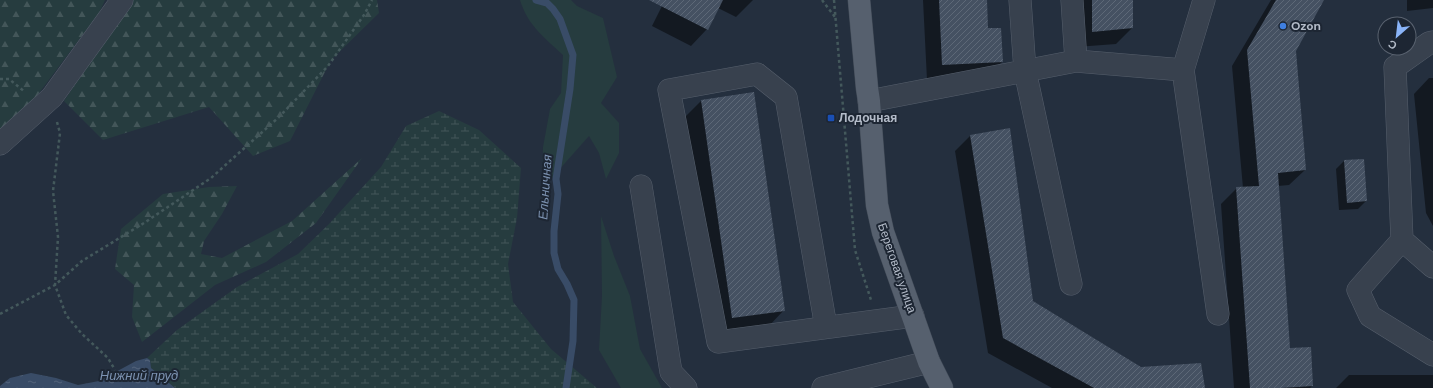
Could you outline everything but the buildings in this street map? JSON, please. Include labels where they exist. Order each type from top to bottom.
[{"type":"main road","name":"Береговая улица","points":[[859,0],[877,205],[881,225],[929,362],[942,388]]},
{"type":"street","points":[[0,144],[52,98],[122,0]]},
{"type":"street","points":[[1020,0],[1026,71],[1070,284]]},
{"type":"street","points":[[1072,0],[1076,61]]},
{"type":"street","points":[[1204,0],[1199,22],[1183,70],[1218,314]]},
{"type":"street","points":[[1433,42],[1429,43],[1395,66],[1402,240],[1358,290],[1370,316],[1433,355]]},
{"type":"street","points":[[869,101],[1076,61],[1183,70]]},
{"type":"street","points":[[826,327],[786,97],[757,74],[668,90],[718,342],[912,316]]},
{"type":"street","points":[[641,186],[671,372],[686,388]]},
{"type":"street","points":[[1402,240],[1433,268]]},
{"type":"street","points":[[823,388],[929,362]]},
{"type":"path","points":[[0,314],[55,285],[82,261],[144,223],[211,178],[279,117],[328,66],[364,15],[372,0]]},
{"type":"path","points":[[822,0],[836,18]]},
{"type":"path","points":[[0,79],[9,79],[56,117],[60,132],[53,191],[58,237],[55,285],[66,315],[82,334],[108,358],[115,370]]},
{"type":"green space","points":[[0,0],[105,0],[99,13],[30,105],[0,129]]},
{"type":"green space","points":[[130,0],[377,0],[379,13],[331,60],[290,141],[253,156],[209,107],[103,140],[64,101],[121,16]]},
{"type":"green space","points":[[520,0],[571,0],[577,6],[603,18],[617,77],[601,103],[619,123],[619,153],[606,179],[599,153],[589,136],[542,189],[543,147],[550,109],[561,93],[563,55],[543,37],[532,24],[523,9]]},
{"type":"green space","points":[[439,111],[479,130],[521,168],[517,218],[508,264],[513,302],[551,349],[597,388],[175,388],[151,368],[150,360],[147,358],[177,330],[237,287],[298,254],[328,225],[381,167],[406,126]]},
{"type":"green space","points":[[362,158],[316,223],[266,262],[215,285],[142,342],[132,317],[134,285],[115,269],[121,229],[163,194],[209,187],[237,186],[222,214],[204,241],[201,254],[222,258],[292,221]]},
{"type":"green space","points":[[601,216],[614,256],[630,296],[640,349],[662,388],[621,388],[599,350],[602,296]]},
{"type":"water","name":"Нижний пруд","points":[[147,358],[150,360],[151,368],[175,388],[0,388],[0,386],[10,378],[31,373],[56,378],[78,385],[99,381],[136,361]]},
{"type":"waterway","name":"Ельничная","points":[[536,0],[547,3],[560,19],[573,55],[570,89],[556,179],[558,194],[554,231],[554,253],[558,269],[574,300],[573,341],[566,388]]},
{"type":"place","name":"Ozon","points":[[1283,26]]},
{"type":"place","name":"Лодочная","points":[[831,118]]}]
